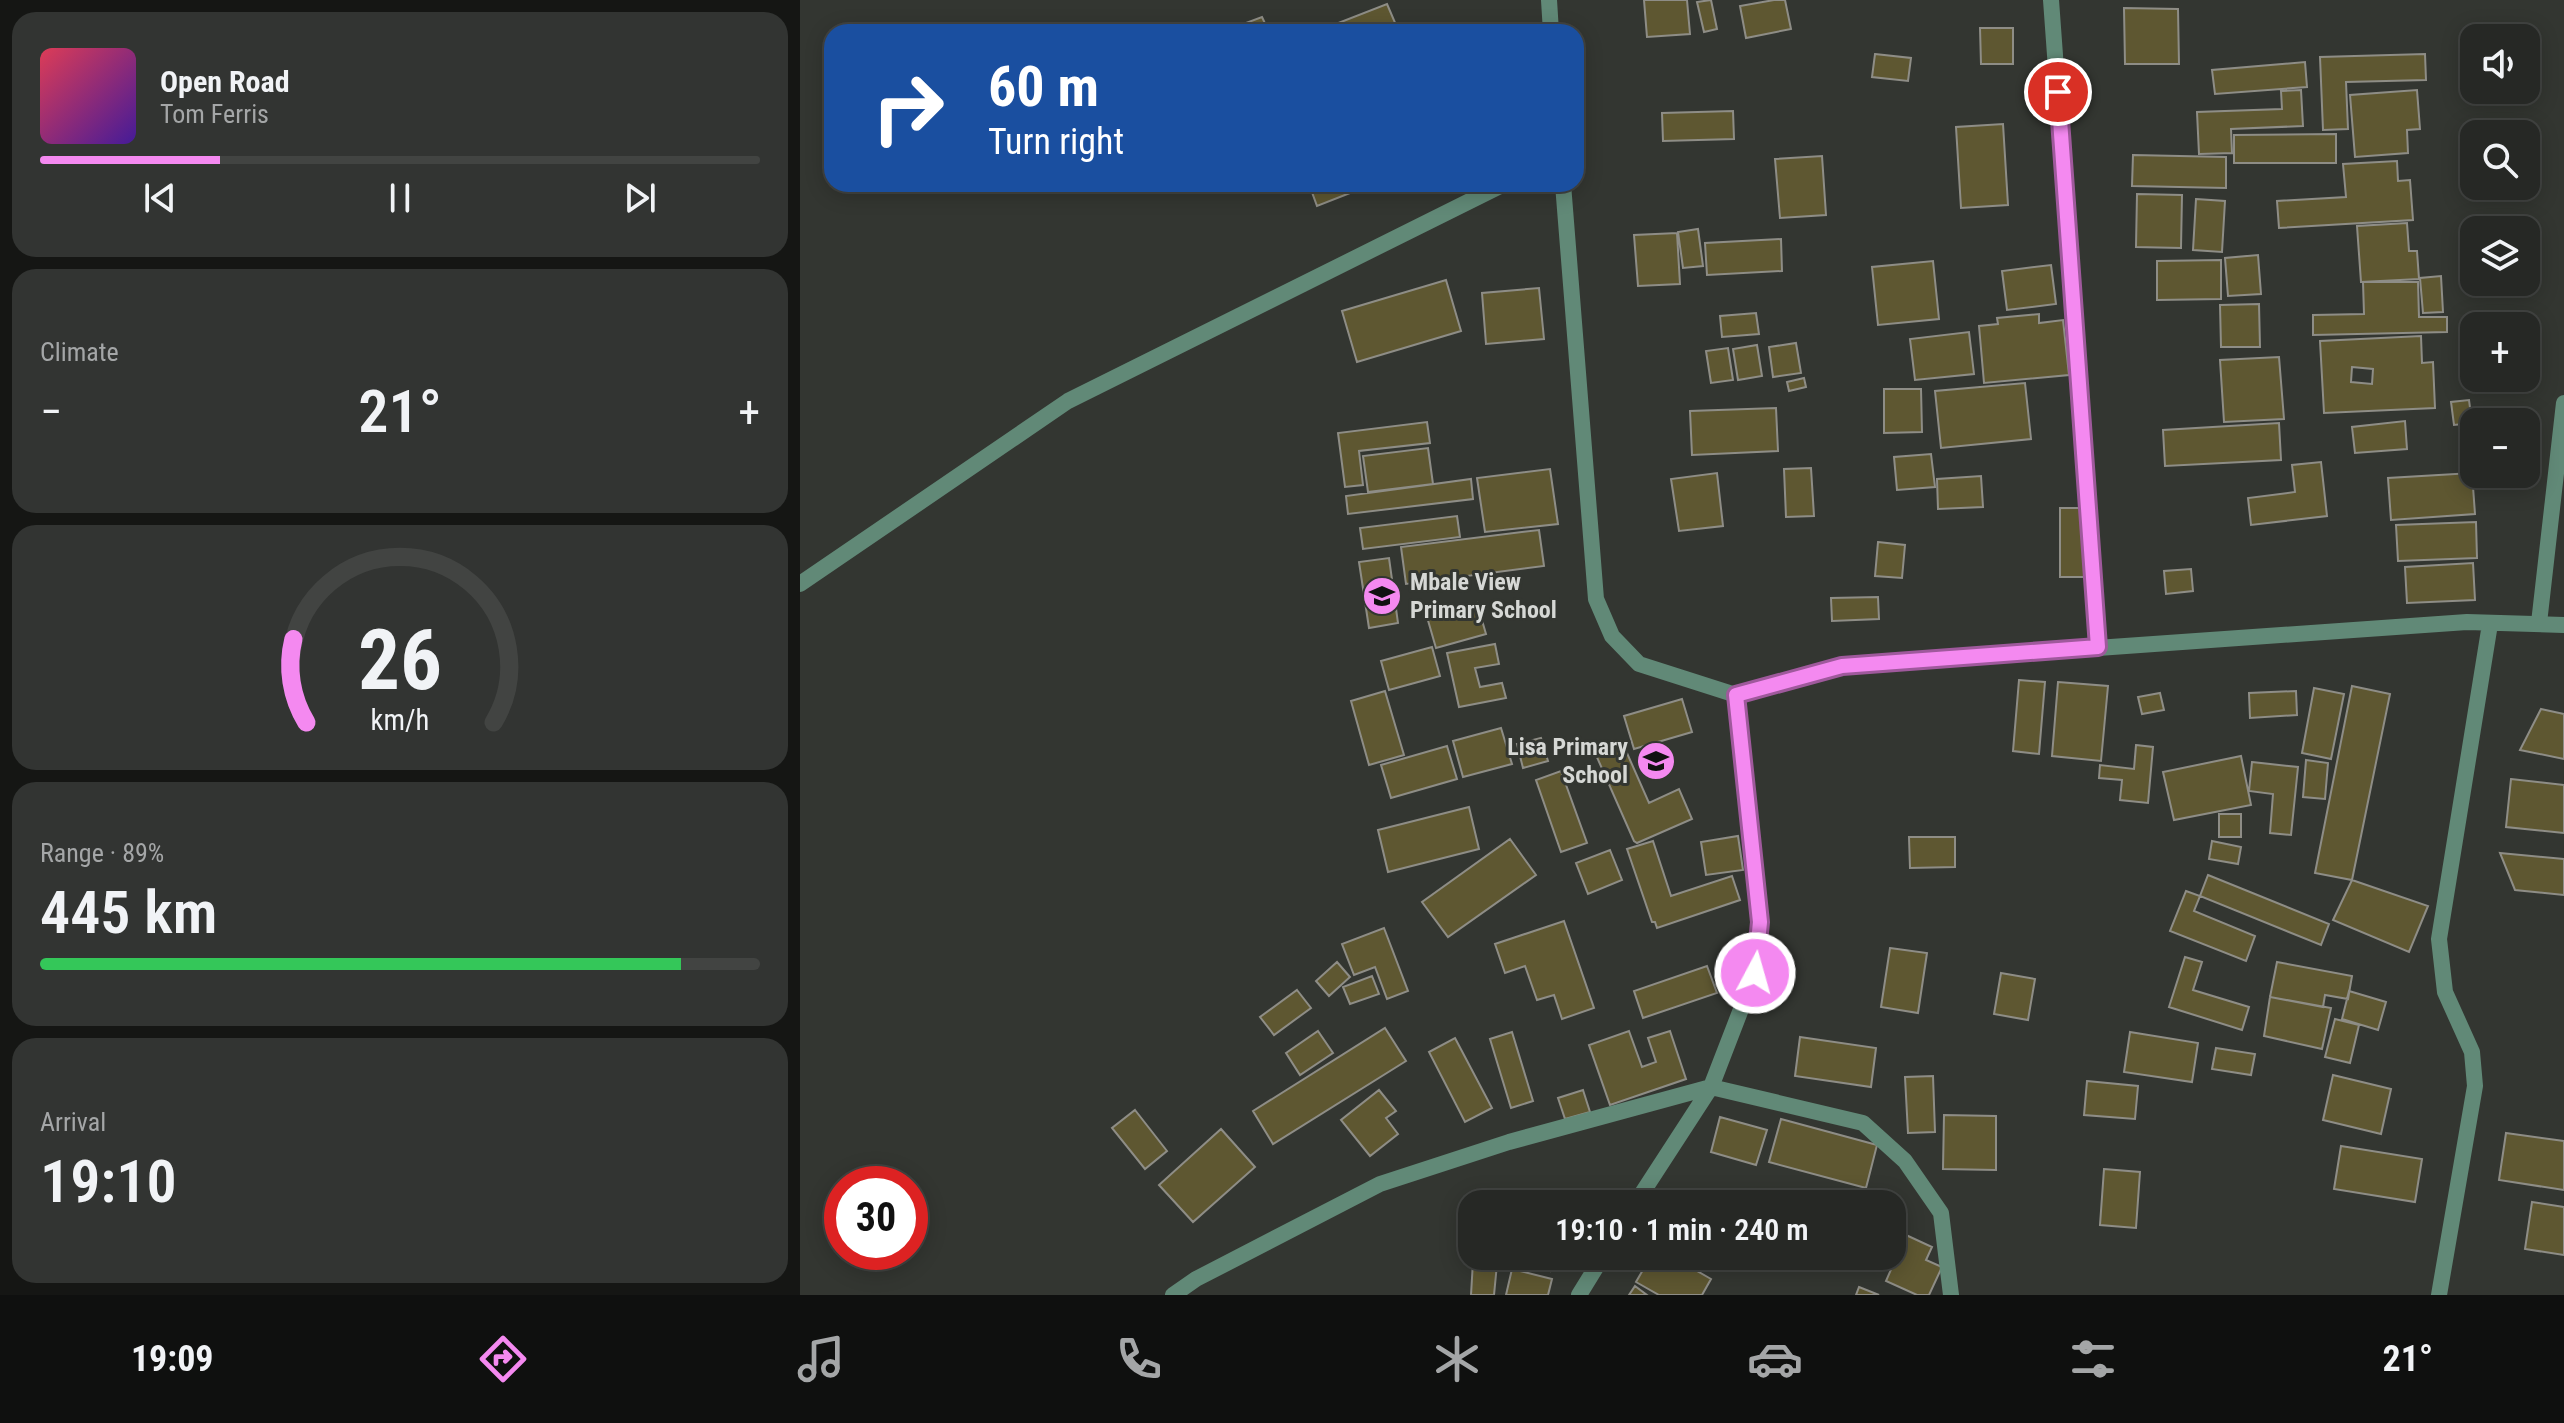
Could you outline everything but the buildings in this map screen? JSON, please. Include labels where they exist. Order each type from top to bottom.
[{"type":"street","points":[[1549,0],[1550,24]]},
{"type":"street","points":[[2051,0],[2098,647]]},
{"type":"street","points":[[800,584],[1068,401],[1488,192]]},
{"type":"street","points":[[1564,192],[1596,599],[1612,636],[1639,664],[1736,695],[1842,666],[2467,622],[2564,625]]},
{"type":"street","points":[[2539,623],[2564,403]]},
{"type":"street","points":[[2439,1295],[2475,1086],[2472,1052],[2445,992],[2439,939],[2490,624]]},
{"type":"street","points":[[1644,1190],[1711,1087],[1755,973],[1760,922],[1736,695]]},
{"type":"street","points":[[1173,1295],[1196,1279],[1380,1184],[1509,1142],[1711,1087],[1863,1123],[1905,1161],[1941,1213],[1951,1295]]},
{"type":"street","points":[[1579,1295],[1594,1270]]},
{"type":"place","name":"Mbale View Primary School","points":[[1382,596]]},
{"type":"place","name":"Lisa Primary School","points":[[1656,761]]},
{"type":"route","points":[[1755,973],[1760,922],[1736,695],[1842,666],[2098,647],[2058,92]]}]
